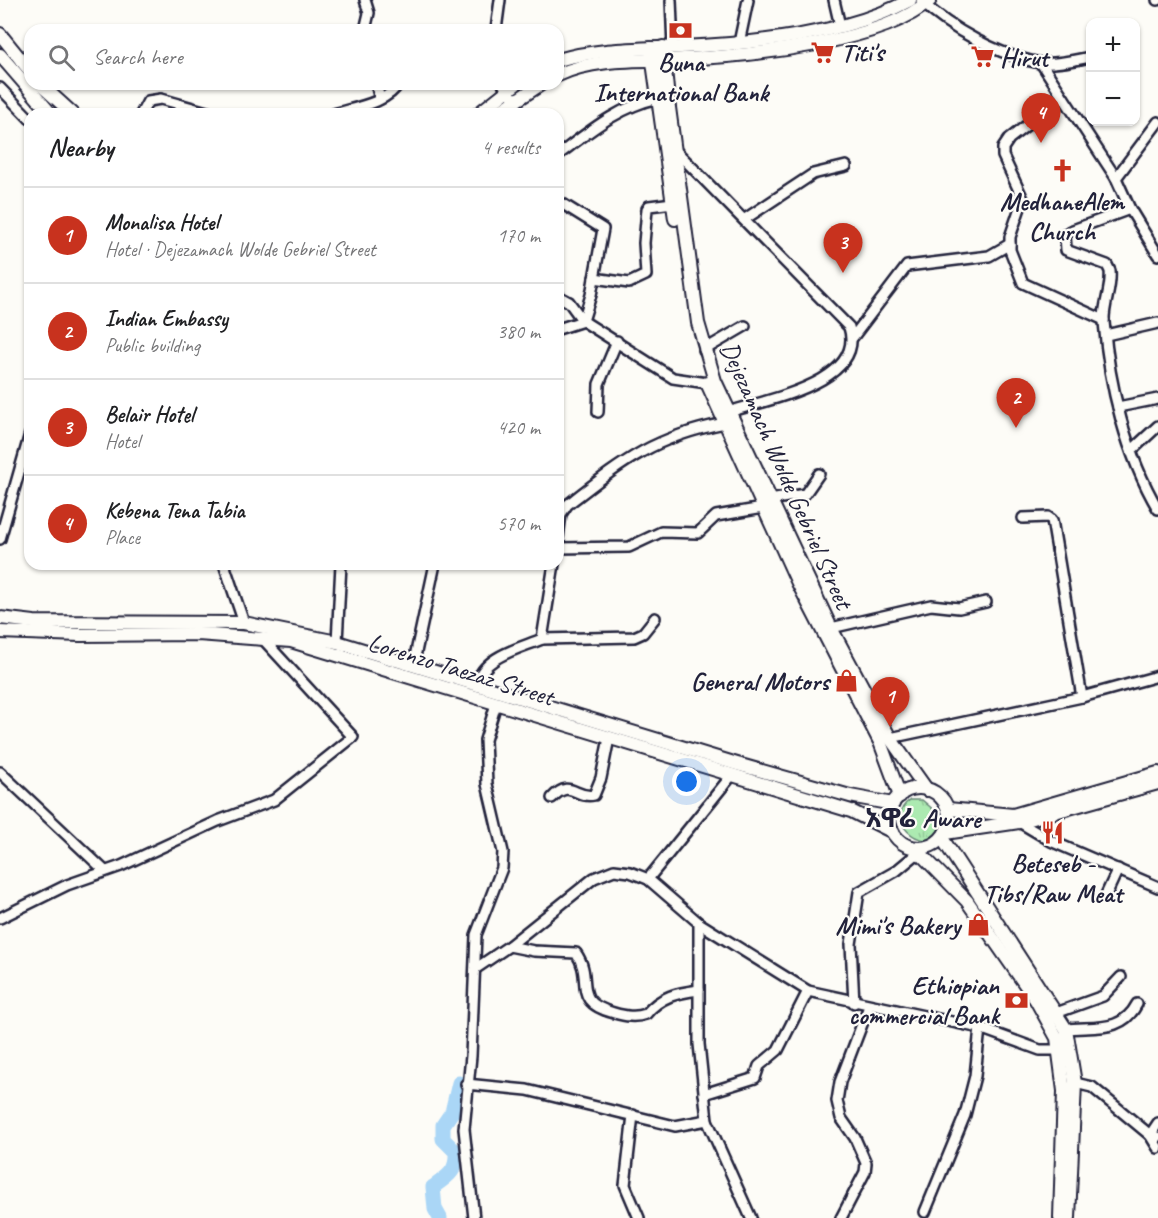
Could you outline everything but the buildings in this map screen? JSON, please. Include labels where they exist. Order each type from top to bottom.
[{"type":"main road","points":[[564,73],[587,66],[661,53],[840,26],[873,17],[910,0]]},
{"type":"main road","points":[[564,58],[579,54],[661,53],[721,57],[859,34],[884,27],[925,2]]},
{"type":"main road","points":[[0,34],[24,64]]},
{"type":"main road","name":"Dejezamach Wolde Gebriel Street","points":[[661,53],[658,98],[672,203],[689,320],[707,383],[727,418],[822,633],[880,742],[897,800]]},
{"type":"main road","name":"Dejezamach Wolde Gebriel Street","points":[[661,53],[696,311],[704,350],[727,418]]},
{"type":"main road","points":[[0,55],[24,83]]},
{"type":"main road","points":[[30,90],[46,108]]},
{"type":"main road","points":[[47,90],[66,108]]},
{"type":"main road","points":[[485,108],[505,90]]},
{"type":"main road","points":[[504,108],[531,90]]},
{"type":"main road","name":"Dejezamach Wolde Gebriel Street","points":[[766,504],[890,738],[927,790]]},
{"type":"main road","name":"Lorenzo Taezaz Street","points":[[0,618],[34,622],[244,623],[337,642],[747,767],[850,796],[897,800]]},
{"type":"main road","name":"Lorenzo Taezaz Street","points":[[0,632],[260,637],[322,650],[851,811],[893,832]]},
{"type":"main road","points":[[537,717],[542,704]]},
{"type":"main road","points":[[948,809],[1013,815],[1158,773]]},
{"type":"main road","points":[[917,850],[925,848],[944,836],[1019,822],[1158,783]]},
{"type":"main road","points":[[1060,1218],[1064,1091],[1061,1050],[1050,1022],[958,890],[917,850],[898,840],[893,832],[890,818],[897,800],[908,791],[927,790],[936,794],[948,809],[949,817],[944,836],[1066,1029],[1075,1083],[1069,1218]]},
{"type":"street","points":[[365,0],[369,13],[367,24]]},
{"type":"street","points":[[497,24],[500,0]]},
{"type":"street","points":[[661,53],[671,0]]},
{"type":"street","points":[[739,43],[748,0]]},
{"type":"street","points":[[834,0],[840,26]]},
{"type":"street","points":[[925,2],[954,27],[987,45],[1041,63],[1086,57]]},
{"type":"street","points":[[1041,63],[1116,178],[1130,209],[1153,239],[1158,255]]},
{"type":"street","points":[[0,88],[24,113]]},
{"type":"street","points":[[378,90],[380,99]]},
{"type":"street","points":[[352,108],[380,99],[394,90]]},
{"type":"street","points":[[511,90],[516,108]]},
{"type":"street","points":[[1063,97],[1009,139],[1003,148],[1003,156],[1023,199],[1010,237],[1010,244],[1023,283],[1104,320]]},
{"type":"street","points":[[564,150],[611,115],[627,106],[658,98]]},
{"type":"street","points":[[144,108],[148,101],[161,99],[193,108]]},
{"type":"street","points":[[1116,178],[1158,122]]},
{"type":"street","points":[[675,150],[849,327],[853,337]]},
{"type":"street","points":[[745,219],[813,174],[846,166]]},
{"type":"street","points":[[594,278],[629,283],[646,275],[644,243],[647,210],[649,206],[672,203]]},
{"type":"street","points":[[564,205],[603,229],[583,321]]},
{"type":"street","points":[[1130,209],[1065,235],[1066,250],[1107,265],[1110,271],[1104,320],[1118,407],[1132,450],[1158,509]]},
{"type":"street","points":[[564,510],[629,458],[664,439],[812,387],[842,361],[850,348],[853,337],[907,266],[990,255],[1010,244]]},
{"type":"street","points":[[564,299],[569,302],[583,321],[673,378],[707,383]]},
{"type":"street","points":[[564,327],[583,321]]},
{"type":"street","points":[[1106,335],[1158,323]]},
{"type":"street","points":[[704,350],[745,326]]},
{"type":"street","points":[[598,412],[599,384],[617,341]]},
{"type":"street","points":[[1118,407],[1158,399]]},
{"type":"street","points":[[1132,450],[1158,426]]},
{"type":"street","points":[[0,539],[24,455]]},
{"type":"street","points":[[564,548],[629,547],[661,532],[698,533],[716,516],[805,494],[819,474]]},
{"type":"street","points":[[1023,518],[1048,517],[1052,520],[1082,697]]},
{"type":"street","points":[[226,570],[244,623]]},
{"type":"street","points":[[337,642],[341,570]]},
{"type":"street","points":[[413,666],[434,570]]},
{"type":"street","points":[[543,639],[553,570]]},
{"type":"street","points":[[831,628],[931,605],[959,608],[986,602]]},
{"type":"street","points":[[476,685],[484,667],[496,658],[543,639],[634,637],[643,633],[655,618]]},
{"type":"street","points":[[0,918],[67,885],[274,800],[353,737],[260,637]]},
{"type":"street","points":[[890,738],[1082,697],[1158,676]]},
{"type":"street","points":[[474,1218],[464,1129],[479,922],[502,868],[503,852],[487,784],[485,740],[496,704]]},
{"type":"street","points":[[552,798],[559,791],[570,789],[588,796],[594,795],[601,778],[609,738]]},
{"type":"street","points":[[0,772],[105,871]]},
{"type":"street","points":[[648,879],[732,775]]},
{"type":"street","points":[[1019,822],[1051,841],[1158,887]]},
{"type":"street","points":[[854,1002],[851,944],[860,892],[896,871],[917,850]]},
{"type":"street","points":[[1105,897],[1118,868]]},
{"type":"street","points":[[475,969],[509,946],[594,878],[614,870],[630,872],[648,879],[699,923],[808,991],[869,1006],[980,1028],[1040,1050],[1061,1050]]},
{"type":"street","points":[[699,923],[699,1044],[707,1120],[751,1218]]},
{"type":"street","points":[[509,946],[534,951],[576,953],[580,960],[584,993],[591,1003],[601,1010],[627,1016],[646,1014],[656,1002],[668,996],[699,990]]},
{"type":"street","points":[[1056,1014],[1103,996],[1121,977]]},
{"type":"street","points":[[704,1094],[755,1078],[759,1066],[778,1050],[808,991]]},
{"type":"street","points":[[1066,1029],[1111,1026],[1130,1018],[1137,1004]]},
{"type":"street","points":[[841,1218],[865,1172],[866,1163],[855,1138],[841,1118],[837,1101],[840,1082],[869,1006]]},
{"type":"street","points":[[925,1212],[965,1115],[975,1076],[980,1028]]},
{"type":"street","points":[[1075,1083],[1092,1087],[1154,1136],[1158,1148]]},
{"type":"street","points":[[466,1084],[521,1089],[675,1126],[707,1120]]},
{"type":"street","points":[[633,1115],[625,1185],[639,1218]]},
{"type":"street","points":[[1154,1136],[1158,1123]]},
{"type":"green space","points":[[910,800],[922,800],[941,816],[942,834],[933,839],[924,840],[908,831],[902,824],[901,816],[903,807]]},
{"type":"waterway","points":[[440,1218],[435,1209],[433,1187],[447,1176],[455,1164],[456,1152],[443,1139],[443,1125],[452,1112],[459,1083]]},
{"type":"place","name":"Buna International Bank","points":[[681,31]]},
{"type":"place","name":"Titi's","points":[[823,52]]},
{"type":"place","name":"Hirut","points":[[982,57]]},
{"type":"place","name":"Kebena Tena Tabia","points":[[1041,143]]},
{"type":"place","name":"MedhaneAlem Church","points":[[1062,170]]},
{"type":"place","name":"Belair Hotel","points":[[843,273]]},
{"type":"place","name":"Indian Embassy","points":[[1016,428]]},
{"type":"place","name":"General Motors","points":[[847,681]]},
{"type":"place","name":"Monalisa Hotel","points":[[890,727]]},
{"type":"place","name":"Beteseb - Tibs/Raw Meat","points":[[1053,832]]},
{"type":"place","name":"Mimi's Bakery","points":[[978,925]]},
{"type":"place","name":"Ethiopian commercial Bank","points":[[1017,1000]]},
{"type":"district","name":"አዋሬ Aware","points":[[923,818]]}]
